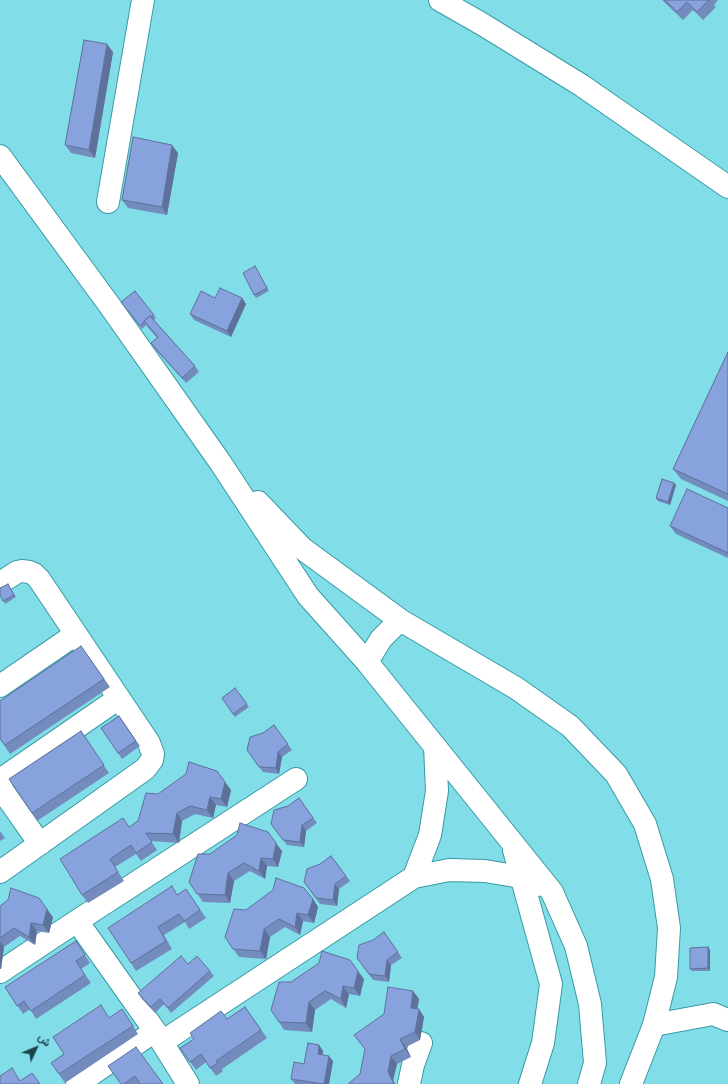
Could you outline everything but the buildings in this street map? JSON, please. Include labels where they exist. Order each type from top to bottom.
[{"type":"street","points":[[108,202],[143,0]]},
{"type":"street","points":[[440,0],[495,31],[581,85],[728,188]]},
{"type":"street","points":[[0,156],[220,462],[308,596],[367,662],[552,892],[576,946],[590,1004],[595,1063],[589,1084]]},
{"type":"street","points":[[220,462],[303,549],[400,620],[516,688],[570,726],[616,774],[645,824],[662,879],[669,928],[666,977],[654,1025],[631,1084]]},
{"type":"street","points":[[0,583],[17,572],[29,572],[34,574],[39,579],[152,748],[153,754],[150,765],[0,872]]},
{"type":"street","points":[[367,662],[381,639],[400,620]]},
{"type":"street","points":[[0,686],[76,634]]},
{"type":"street","points":[[0,780],[119,698]]},
{"type":"street","points":[[414,877],[430,835],[437,791],[435,746]]},
{"type":"street","points":[[0,972],[296,779]]},
{"type":"street","points":[[0,787],[40,844]]},
{"type":"street","points":[[511,841],[551,984],[543,1043],[530,1084]]},
{"type":"street","points":[[77,1084],[159,1036],[414,877],[449,870],[485,871],[521,877],[552,892]]},
{"type":"street","points":[[77,921],[159,1036],[188,1084]]},
{"type":"street","points":[[654,1025],[713,1014],[728,1020]]},
{"type":"street","points":[[409,1084],[413,1065],[421,1043]]}]
